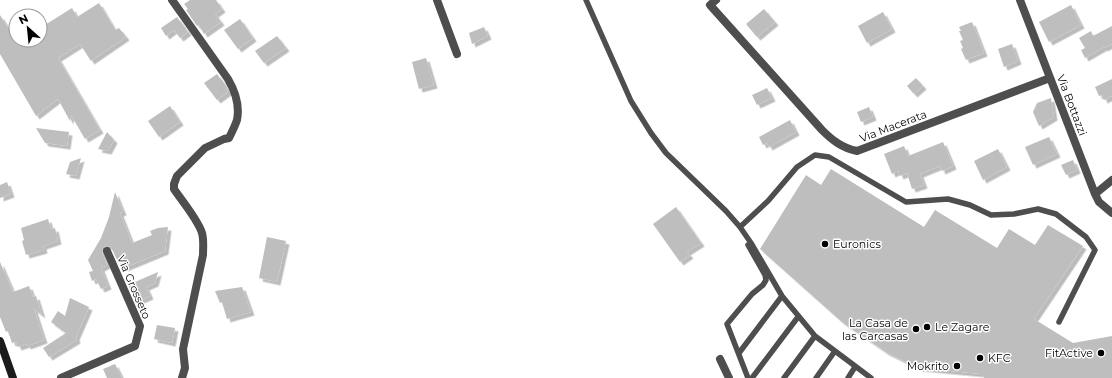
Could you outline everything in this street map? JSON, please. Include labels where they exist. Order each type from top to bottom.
[{"type":"main road","points":[[0,341],[13,378]]},
{"type":"street","points":[[172,0],[228,79],[237,103],[237,119],[230,138],[224,139],[205,148],[177,176],[174,184],[174,190],[198,224],[202,232],[203,242],[203,255],[183,349],[185,368],[182,378]]},
{"type":"street","points":[[437,0],[457,54]]},
{"type":"street","name":"Via Macerata","points":[[716,0],[710,6],[822,130],[834,142],[856,151],[1050,78]]},
{"type":"street","name":"Via Bottazzi","points":[[1020,0],[1095,194],[1099,202],[1112,213]]},
{"type":"street","points":[[1095,194],[1112,180]]},
{"type":"street","name":"Via Grosseto","points":[[61,378],[135,346],[140,326],[107,251]]},
{"type":"street","points":[[720,359],[729,378]]},
{"type":"lane","points":[[586,0],[630,101],[666,153],[726,211],[740,227],[782,296],[815,336],[871,378]]},
{"type":"lane","points":[[740,227],[768,201],[797,167],[815,155],[829,157],[906,202],[948,199],[970,205],[991,215],[1014,214],[1038,209],[1056,214],[1086,237],[1095,250],[1059,322]]},
{"type":"lane","points":[[740,227],[748,245],[765,274],[766,280],[727,324],[748,378]]},
{"type":"lane","points":[[739,353],[782,296]]},
{"type":"lane","points":[[752,378],[798,316]]},
{"type":"lane","points":[[784,378],[815,336]]},
{"type":"lane","points":[[816,378],[835,352]]},
{"type":"lane","points":[[848,378],[856,367]]},
{"type":"building","points":[[190,0],[216,0],[222,9],[215,14],[221,22],[204,34],[199,25],[197,26],[186,10],[188,9],[184,4]]},
{"type":"building","points":[[99,3],[115,30],[119,28],[126,37],[91,61],[80,44],[58,58],[100,130],[85,139],[71,115],[70,121],[58,99],[36,116],[0,54],[0,15],[8,28],[8,48],[48,48],[48,23],[72,8],[77,17]]},
{"type":"building","points":[[1071,5],[1081,25],[1049,42],[1039,22]]},
{"type":"building","points":[[764,9],[775,22],[757,37],[746,24]]},
{"type":"building","points":[[883,12],[892,29],[867,43],[858,26]]},
{"type":"building","points":[[177,17],[188,32],[180,38],[174,30],[166,36],[161,28]]},
{"type":"building","points":[[240,19],[253,38],[238,49],[224,30]]},
{"type":"building","points":[[972,22],[984,53],[966,60],[961,49],[963,48],[960,41],[963,40],[959,27]]},
{"type":"building","points":[[1112,26],[1112,44],[1085,58],[1081,50],[1085,48],[1079,38],[1091,31],[1093,36]]},
{"type":"building","points":[[484,27],[488,36],[472,44],[469,33]]},
{"type":"building","points":[[277,36],[286,48],[264,63],[255,51]]},
{"type":"building","points":[[1012,44],[1018,61],[1004,67],[998,49]]},
{"type":"building","points":[[426,58],[434,85],[419,89],[412,62]]},
{"type":"building","points":[[217,74],[228,92],[217,100],[204,83]]},
{"type":"building","points":[[916,78],[923,86],[914,94],[907,86]]},
{"type":"building","points":[[1112,79],[1112,96],[1104,100],[1102,95],[1099,96],[1095,87]]},
{"type":"building","points":[[767,88],[772,98],[757,105],[752,95]]},
{"type":"building","points":[[1051,98],[1054,117],[1039,126],[1033,112],[1037,103]]},
{"type":"building","points":[[170,106],[180,122],[159,137],[148,121]]},
{"type":"building","points":[[869,107],[873,117],[861,122],[857,112]]},
{"type":"building","points":[[790,120],[796,132],[769,147],[767,143],[763,145],[759,137]]},
{"type":"building","points":[[36,128],[69,132],[67,146],[45,143]]},
{"type":"building","points":[[107,132],[114,140],[108,151],[98,149]]},
{"type":"building","points":[[1049,137],[1057,154],[1033,165],[1025,147]]},
{"type":"building","points":[[943,142],[953,166],[942,171],[940,166],[920,174],[924,185],[912,189],[907,173],[900,176],[898,171],[892,174],[884,154],[904,146],[908,156]]},
{"type":"building","points":[[998,149],[1007,167],[983,180],[974,161]]},
{"type":"building","points":[[81,158],[76,176],[66,174],[70,162]]},
{"type":"building","points":[[1073,160],[1077,170],[1066,175],[1061,165]]},
{"type":"building","points":[[831,169],[924,227],[935,210],[997,248],[1009,229],[1035,245],[1048,225],[1083,246],[1034,319],[1073,343],[1112,336],[1112,378],[984,378],[983,374],[919,368],[886,352],[842,322],[760,249],[806,175],[821,185]]},
{"type":"building","points":[[7,182],[11,194],[0,198],[0,185]]},
{"type":"building","points":[[115,192],[123,212],[120,213],[132,243],[152,235],[150,231],[168,227],[165,251],[124,268],[121,260],[118,262],[111,247],[103,247],[102,253],[107,265],[101,268],[108,286],[101,289],[96,279],[92,281],[89,272],[93,271],[88,260],[101,238],[109,217]]},
{"type":"building","points":[[676,207],[701,243],[687,252],[690,255],[680,262],[653,224]]},
{"type":"building","points":[[48,219],[51,229],[55,228],[58,241],[43,246],[44,250],[26,255],[22,241],[24,240],[21,228]]},
{"type":"building","points":[[267,237],[286,241],[277,282],[259,278]]},
{"type":"building","points":[[0,262],[13,292],[29,286],[33,297],[36,296],[42,315],[34,309],[44,340],[27,346],[27,344],[18,347],[16,342],[12,343],[8,331],[6,332],[0,317]]},
{"type":"building","points":[[158,272],[155,283],[146,287],[150,296],[136,302],[128,285]]},
{"type":"building","points":[[242,287],[251,312],[227,319],[222,302],[220,303],[215,291]]},
{"type":"building","points":[[70,298],[89,307],[76,337],[77,340],[49,357],[43,348],[66,333],[51,322],[58,311],[65,316]]},
{"type":"building","points":[[157,325],[175,328],[172,343],[154,339]]},
{"type":"building","points":[[115,364],[122,378],[107,378],[103,369]]},
{"type":"place","name":"Euronics","points":[[825,244]]},
{"type":"place","name":"Le Zagare","points":[[927,327]]},
{"type":"place","name":"La Casa de las Carcasas","points":[[916,329]]},
{"type":"place","name":"FitActive","points":[[1101,353]]},
{"type":"place","name":"KFC","points":[[980,358]]},
{"type":"place","name":"Mokrito","points":[[957,366]]}]
